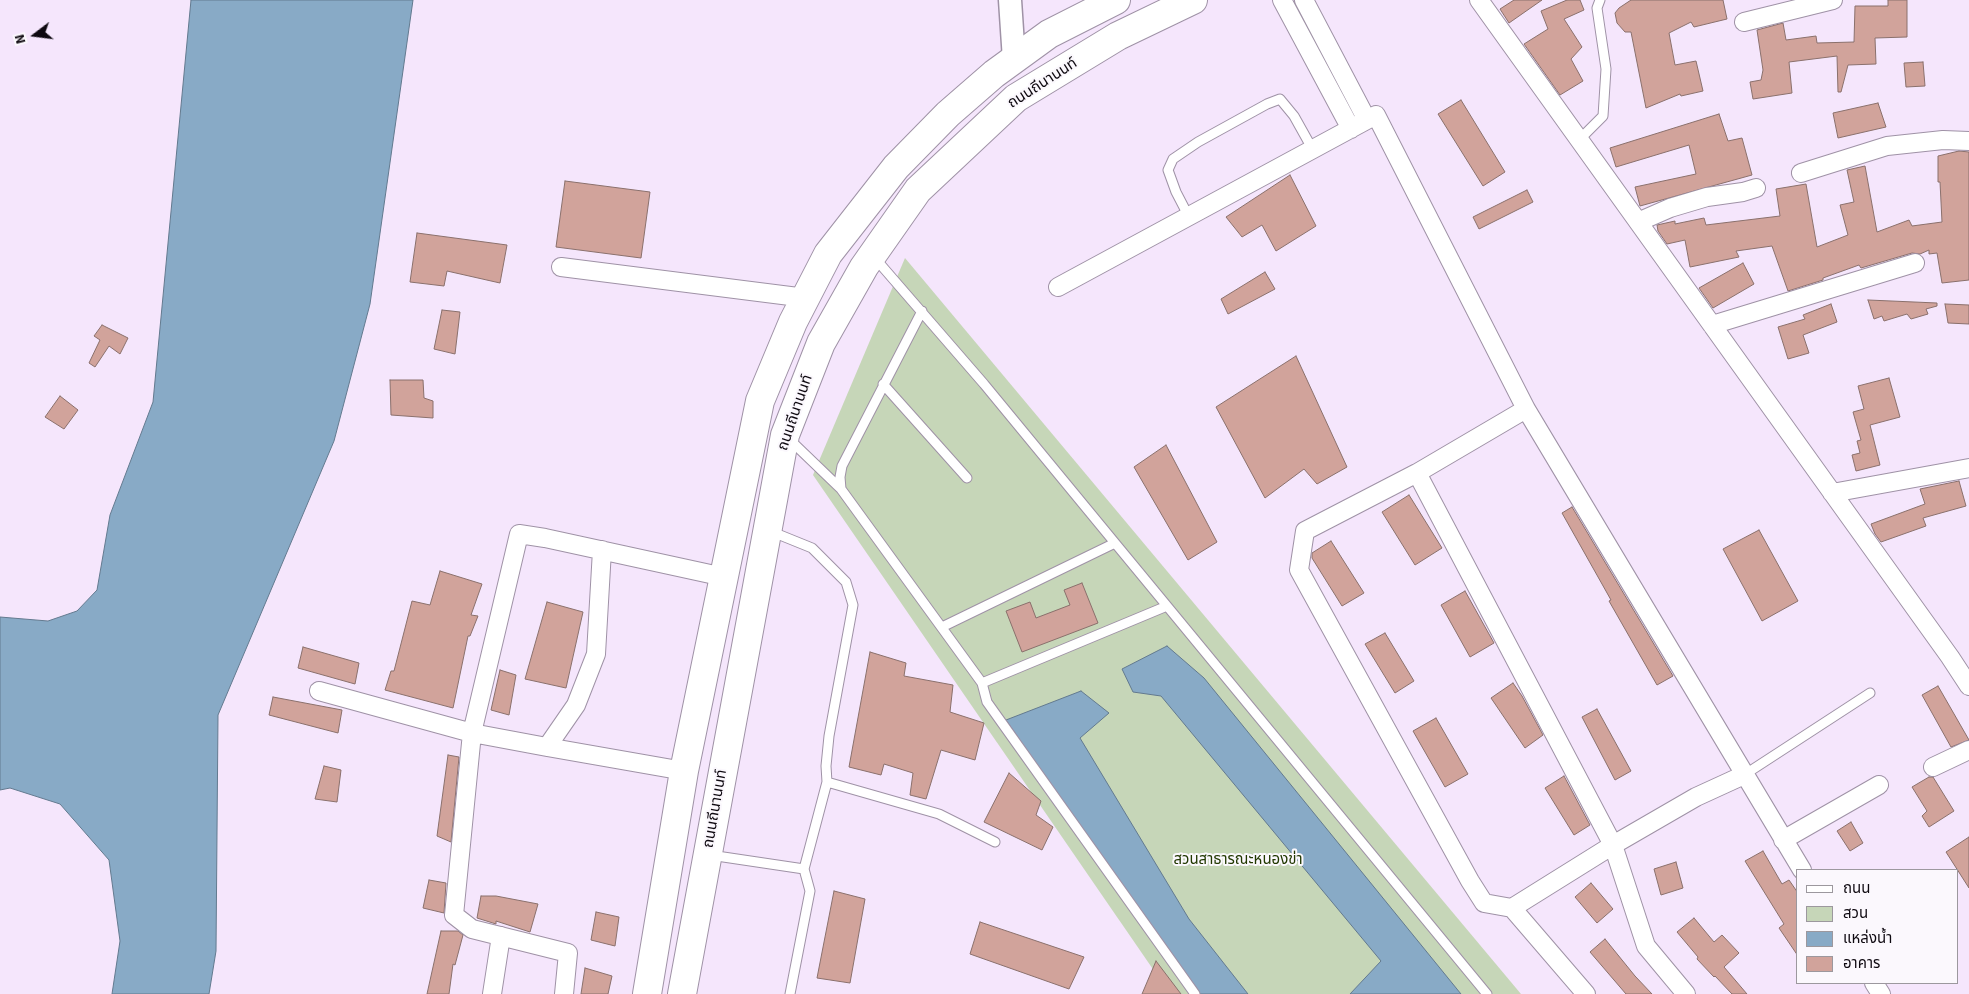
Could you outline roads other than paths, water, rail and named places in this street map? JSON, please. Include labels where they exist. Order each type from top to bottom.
[{"type":"main road","points":[[685,992],[648,988],[684,772],[760,401],[793,322],[828,254],[896,167],[948,114],[994,74],[1049,34],[1116,0]]},
{"type":"main road","name":"ถนนถีนานนท์","points":[[685,992],[707,855],[785,435],[821,343],[872,255],[918,190],[1016,98],[1118,36],[1193,0]]},
{"type":"street","points":[[1010,0],[1014,60]]},
{"type":"street","points":[[1282,0],[1351,129]]},
{"type":"street","points":[[1304,0],[1367,120]]},
{"type":"street","points":[[1479,0],[1950,656],[1969,686]]},
{"type":"street","points":[[1744,22],[1833,0]]},
{"type":"street","points":[[1058,287],[1376,115],[1526,409],[1782,840],[1801,869]]},
{"type":"street","points":[[1801,173],[1887,146],[1943,140],[1969,141]]},
{"type":"street","points":[[1638,222],[1670,208],[1707,197],[1743,192],[1756,188]]},
{"type":"street","points":[[1712,325],[1915,263]]},
{"type":"street","points":[[561,267],[806,298]]},
{"type":"street","points":[[1526,409],[1417,473],[1305,530],[1299,570],[1470,881],[1484,903],[1512,908],[1586,994]]},
{"type":"street","points":[[1832,493],[1969,468]]},
{"type":"street","points":[[1417,473],[1613,845],[1646,946],[1686,994]]},
{"type":"street","points":[[564,994],[568,952],[472,928],[454,915],[472,733],[519,534],[724,577]]},
{"type":"street","points":[[547,747],[576,704],[596,654],[602,550]]},
{"type":"street","points":[[319,691],[472,733],[684,772]]},
{"type":"street","points":[[1933,767],[1969,750]]},
{"type":"street","points":[[1512,908],[1613,845],[1696,797],[1744,775]]},
{"type":"street","points":[[1782,840],[1879,785]]},
{"type":"street","points":[[492,994],[501,936]]},
{"type":"lane","points":[[1579,140],[1603,116],[1606,69],[1598,8],[1600,0]]},
{"type":"lane","points":[[1190,216],[1176,192],[1168,170],[1173,159],[1198,142],[1267,104],[1280,99],[1294,116],[1313,150]]},
{"type":"lane","points":[[872,255],[922,311],[1487,994]]},
{"type":"lane","points":[[841,488],[842,466],[922,311]]},
{"type":"lane","points":[[883,384],[967,478]]},
{"type":"lane","points":[[785,435],[841,488],[982,683],[987,702],[1195,994]]},
{"type":"lane","points":[[768,530],[812,548],[846,582],[853,605],[829,736],[826,766],[827,782],[804,869],[810,891],[790,994]]},
{"type":"lane","points":[[942,627],[1115,543]]},
{"type":"lane","points":[[982,683],[1167,606]]},
{"type":"lane","points":[[1744,775],[1870,693]]},
{"type":"lane","points":[[827,782],[939,814],[973,833],[995,842]]},
{"type":"lane","points":[[707,855],[804,869]]},
{"type":"water","points":[[191,0],[413,0],[370,304],[334,441],[218,715],[216,951],[209,994],[112,994],[120,941],[109,860],[60,804],[10,788],[0,790],[0,617],[48,621],[77,611],[97,590],[110,515],[153,402]]},
{"type":"water","points":[[1167,646],[1204,678],[1461,994],[1350,994],[1381,961],[1161,696],[1133,692],[1122,669]]},
{"type":"water","points":[[1081,691],[1109,713],[1080,738],[1189,919],[1248,994],[1195,994],[1006,720]]},
{"type":"park label","name":"สวนสาธารณะหนองข่า","points":[[1238,861]]}]
